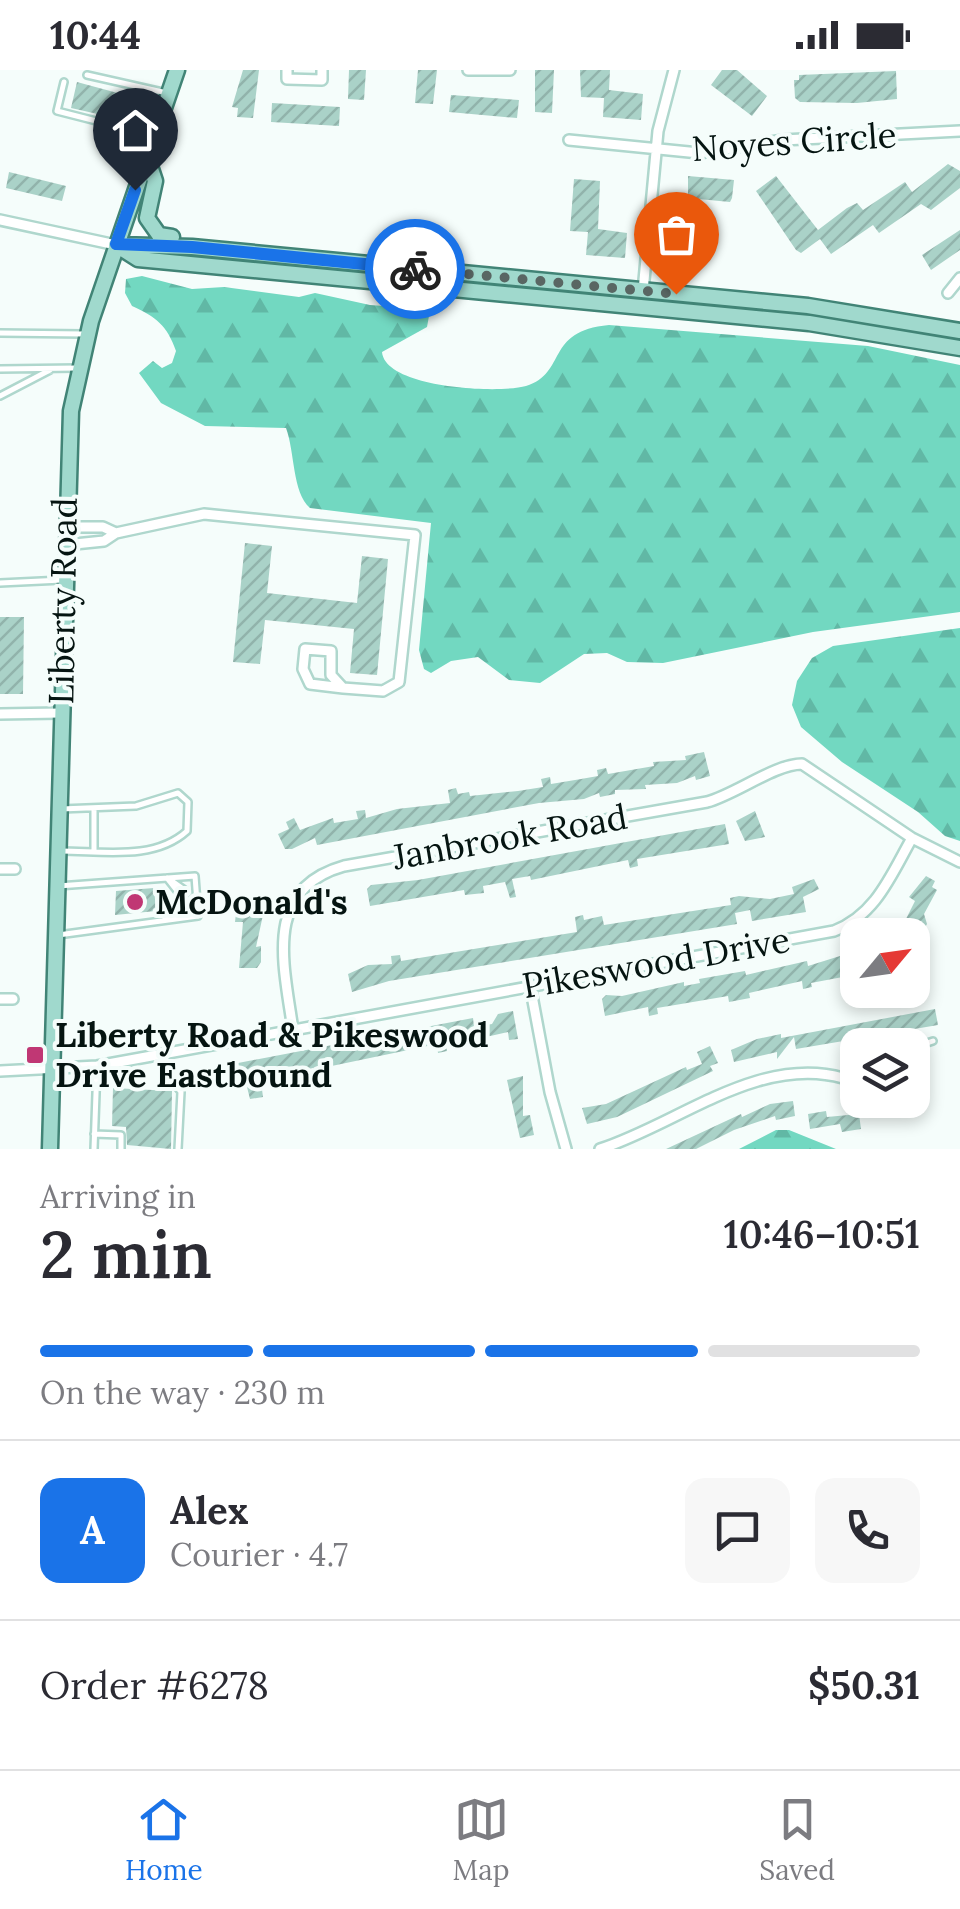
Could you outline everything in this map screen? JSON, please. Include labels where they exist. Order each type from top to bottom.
[{"type":"main road","name":"Liberty Road","points":[[50,1149],[69,432],[88,334],[177,70]]},
{"type":"main road","points":[[147,156],[156,181],[146,212],[150,226],[159,235],[186,239],[192,247]]},
{"type":"main road","points":[[116,244],[192,247],[875,314],[960,330]]},
{"type":"main road","points":[[116,244],[138,259],[840,327],[960,348]]},
{"type":"street","points":[[287,70],[287,79],[322,80],[322,70]]},
{"type":"street","points":[[468,70],[510,70]]},
{"type":"street","points":[[644,291],[656,148],[674,70]]},
{"type":"street","name":"Noyes Circle","points":[[569,140],[719,152],[783,140],[960,130]]},
{"type":"street","points":[[0,220],[116,244]]},
{"type":"street","points":[[948,293],[960,278]]},
{"type":"street","points":[[64,546],[104,542],[116,533],[204,514],[415,535],[399,682],[384,691],[343,688],[310,684],[303,669],[305,649],[331,650],[331,675],[343,688]]},
{"type":"street","points":[[65,527],[103,527],[116,533]]},
{"type":"street","points":[[0,714],[60,713]]},
{"type":"street","name":"Janbrook Road","points":[[293,1030],[284,969],[284,926],[302,887],[327,870],[707,802],[746,789],[792,764],[802,764],[912,838]]},
{"type":"street","points":[[912,838],[960,862]]},
{"type":"street","name":"Pikeswood Drive","points":[[0,1072],[52,1072],[97,1066],[846,926],[875,902],[912,838]]},
{"type":"street","points":[[0,869],[15,869]]},
{"type":"street","points":[[530,985],[550,1092],[566,1149]]},
{"type":"street","points":[[0,999],[13,999]]},
{"type":"street","points":[[600,1149],[755,1083],[810,1072],[840,1077]]},
{"type":"lane","points":[[86,75],[169,94]]},
{"type":"lane","points":[[64,82],[57,111],[154,136]]},
{"type":"lane","points":[[0,333],[88,334]]},
{"type":"lane","points":[[0,396],[36,381],[53,368]]},
{"type":"lane","points":[[0,369],[79,368]]},
{"type":"lane","points":[[0,583],[64,580]]},
{"type":"lane","points":[[57,850],[148,851],[170,844],[187,831],[188,802],[178,793],[136,806],[58,809]]},
{"type":"lane","points":[[94,809],[94,851]]},
{"type":"lane","points":[[55,936],[198,916],[194,876],[56,886]]},
{"type":"lane","points":[[161,921],[178,911],[178,892],[167,878]]},
{"type":"lane","points":[[166,1054],[168,1075],[181,1092],[178,1149]]},
{"type":"lane","points":[[94,1149],[97,1066]]},
{"type":"lane","points":[[94,1134],[121,1135],[120,1149]]},
{"type":"green space","points":[[142,276],[192,289],[224,287],[299,297],[315,293],[370,305],[411,308],[429,316],[427,327],[382,352],[388,364],[402,374],[445,386],[526,386],[548,372],[575,335],[609,325],[868,346],[960,365],[960,612],[813,632],[663,663],[627,662],[607,653],[584,654],[540,683],[509,680],[478,657],[451,661],[431,673],[424,669],[419,650],[431,523],[310,508],[297,482],[286,428],[205,426],[161,403],[139,373],[153,361],[162,368],[172,363],[176,351],[164,328],[132,306],[125,293],[126,279]]},
{"type":"green space","points":[[960,628],[960,841],[945,836],[918,812],[842,762],[801,727],[792,705],[797,681],[812,658],[833,646]]},
{"type":"green space","points":[[776,1130],[789,1130],[836,1149],[739,1149]]},
{"type":"building","points":[[243,70],[259,70],[253,118],[237,117],[238,108],[232,107]]},
{"type":"building","points":[[349,70],[366,70],[364,100],[348,99]]},
{"type":"building","points":[[418,70],[437,70],[433,104],[415,103]]},
{"type":"building","points":[[535,70],[554,70],[552,113],[535,112]]},
{"type":"building","points":[[580,70],[610,70],[609,90],[643,94],[641,120],[603,117],[604,98],[581,97]]},
{"type":"building","points":[[722,70],[737,70],[767,96],[752,116],[711,85]]},
{"type":"building","points":[[896,71],[897,99],[857,103],[800,102],[795,98],[794,80],[799,80],[799,75]]},
{"type":"building","points":[[77,82],[125,95],[120,119],[71,108]]},
{"type":"building","points":[[451,95],[519,100],[517,118],[449,112]]},
{"type":"building","points":[[272,103],[340,107],[339,126],[271,122]]},
{"type":"building","points":[[948,164],[960,171],[960,188],[931,210],[921,204],[879,233],[873,225],[831,254],[820,239],[801,253],[796,250],[756,191],[776,176],[818,230],[847,208],[857,203],[863,210],[905,182],[912,192]]},
{"type":"building","points":[[9,172],[66,186],[62,201],[6,188]]},
{"type":"building","points":[[688,176],[734,180],[730,202],[688,198]]},
{"type":"building","points":[[574,179],[600,181],[598,229],[627,233],[625,258],[586,255],[588,232],[570,231]]},
{"type":"building","points":[[960,230],[960,250],[931,270],[922,255]]},
{"type":"building","points":[[245,543],[272,546],[267,593],[357,603],[362,556],[388,559],[377,675],[350,673],[354,629],[265,620],[260,664],[233,662]]},
{"type":"building","points":[[0,617],[24,617],[23,694],[0,694]]},
{"type":"building","points":[[704,752],[710,776],[696,780],[695,776],[677,783],[645,785],[646,789],[615,790],[615,794],[600,797],[599,793],[584,799],[539,803],[317,845],[315,838],[292,849],[285,849],[278,834],[289,829],[286,822],[294,818],[300,830],[333,818],[334,823],[358,819],[356,811],[365,810],[366,818],[397,809],[450,803],[448,790],[456,788],[458,794],[469,792],[470,796],[518,791],[543,787],[541,779],[550,777],[551,784],[598,776],[597,770],[606,768],[608,774],[654,766],[653,762],[686,760],[685,756]]},
{"type":"building","points":[[755,811],[765,837],[745,841],[736,821]]},
{"type":"building","points":[[725,824],[729,844],[637,859],[638,866],[630,868],[628,860],[531,880],[530,876],[512,879],[516,897],[510,898],[505,882],[483,886],[484,893],[465,895],[464,890],[370,906],[367,889],[371,885],[418,880]]},
{"type":"building","points":[[926,876],[935,881],[932,887],[937,890],[925,918],[906,918],[915,901],[909,897]]},
{"type":"building","points":[[814,879],[819,889],[803,897],[806,912],[752,921],[750,910],[735,913],[737,924],[389,981],[352,992],[348,974],[368,965],[392,964],[391,956],[400,955],[401,961],[577,932],[575,917],[583,915],[584,920],[602,916],[604,925],[731,905],[730,898],[739,896],[770,899],[794,894],[792,887]]},
{"type":"building","name":"McDonald's","points":[[154,888],[156,911],[115,915],[116,891]]},
{"type":"building","points":[[236,913],[263,915],[256,947],[261,946],[257,968],[239,968],[243,922],[235,922]]},
{"type":"building","points":[[840,956],[840,978],[811,983],[812,987],[803,989],[802,981],[749,993],[750,998],[729,1002],[728,996],[657,1008],[658,1014],[649,1016],[648,1007],[605,1016],[602,999],[606,995],[622,996],[684,982],[684,986],[700,983],[699,979],[745,971],[746,975],[807,961],[808,966]]},
{"type":"building","points":[[935,1009],[938,1025],[840,1028],[840,1042],[796,1049],[794,1037],[777,1059],[777,1052],[734,1062],[731,1050],[757,1039],[781,1034],[781,1038]]},
{"type":"building","points":[[513,1011],[518,1039],[509,1040],[508,1032],[446,1046],[447,1051],[438,1053],[437,1044],[322,1068],[324,1074],[314,1076],[313,1068],[291,1073],[293,1080],[261,1082],[263,1097],[250,1099],[247,1087],[239,1089],[238,1080],[232,1082],[233,1064],[473,1018],[474,1027],[492,1024],[498,1014]]},
{"type":"building","points":[[710,1046],[718,1063],[710,1066],[713,1071],[617,1117],[587,1124],[582,1108],[606,1104],[686,1067],[687,1070],[702,1064],[697,1052]]},
{"type":"building","points":[[523,1076],[523,1116],[530,1115],[534,1135],[520,1138],[507,1080]]},
{"type":"building","points":[[113,1088],[172,1091],[171,1149],[127,1145],[126,1127],[112,1126]]},
{"type":"building","points":[[793,1101],[795,1116],[776,1120],[775,1116],[696,1149],[666,1149],[741,1114],[742,1117],[770,1104]]},
{"type":"building","points":[[826,1111],[827,1117],[860,1118],[861,1129],[842,1132],[840,1124],[810,1129],[808,1114]]},
{"type":"way so far","points":[[415,269],[676,294]]},
{"type":"place","name":"McDonald's","points":[[135,902]]},
{"type":"place","name":"Liberty Road & Pikeswood Drive Eastbound","points":[[35,1055]]},
{"type":"route","points":[[135,190],[116,244],[192,247],[415,269]]}]
